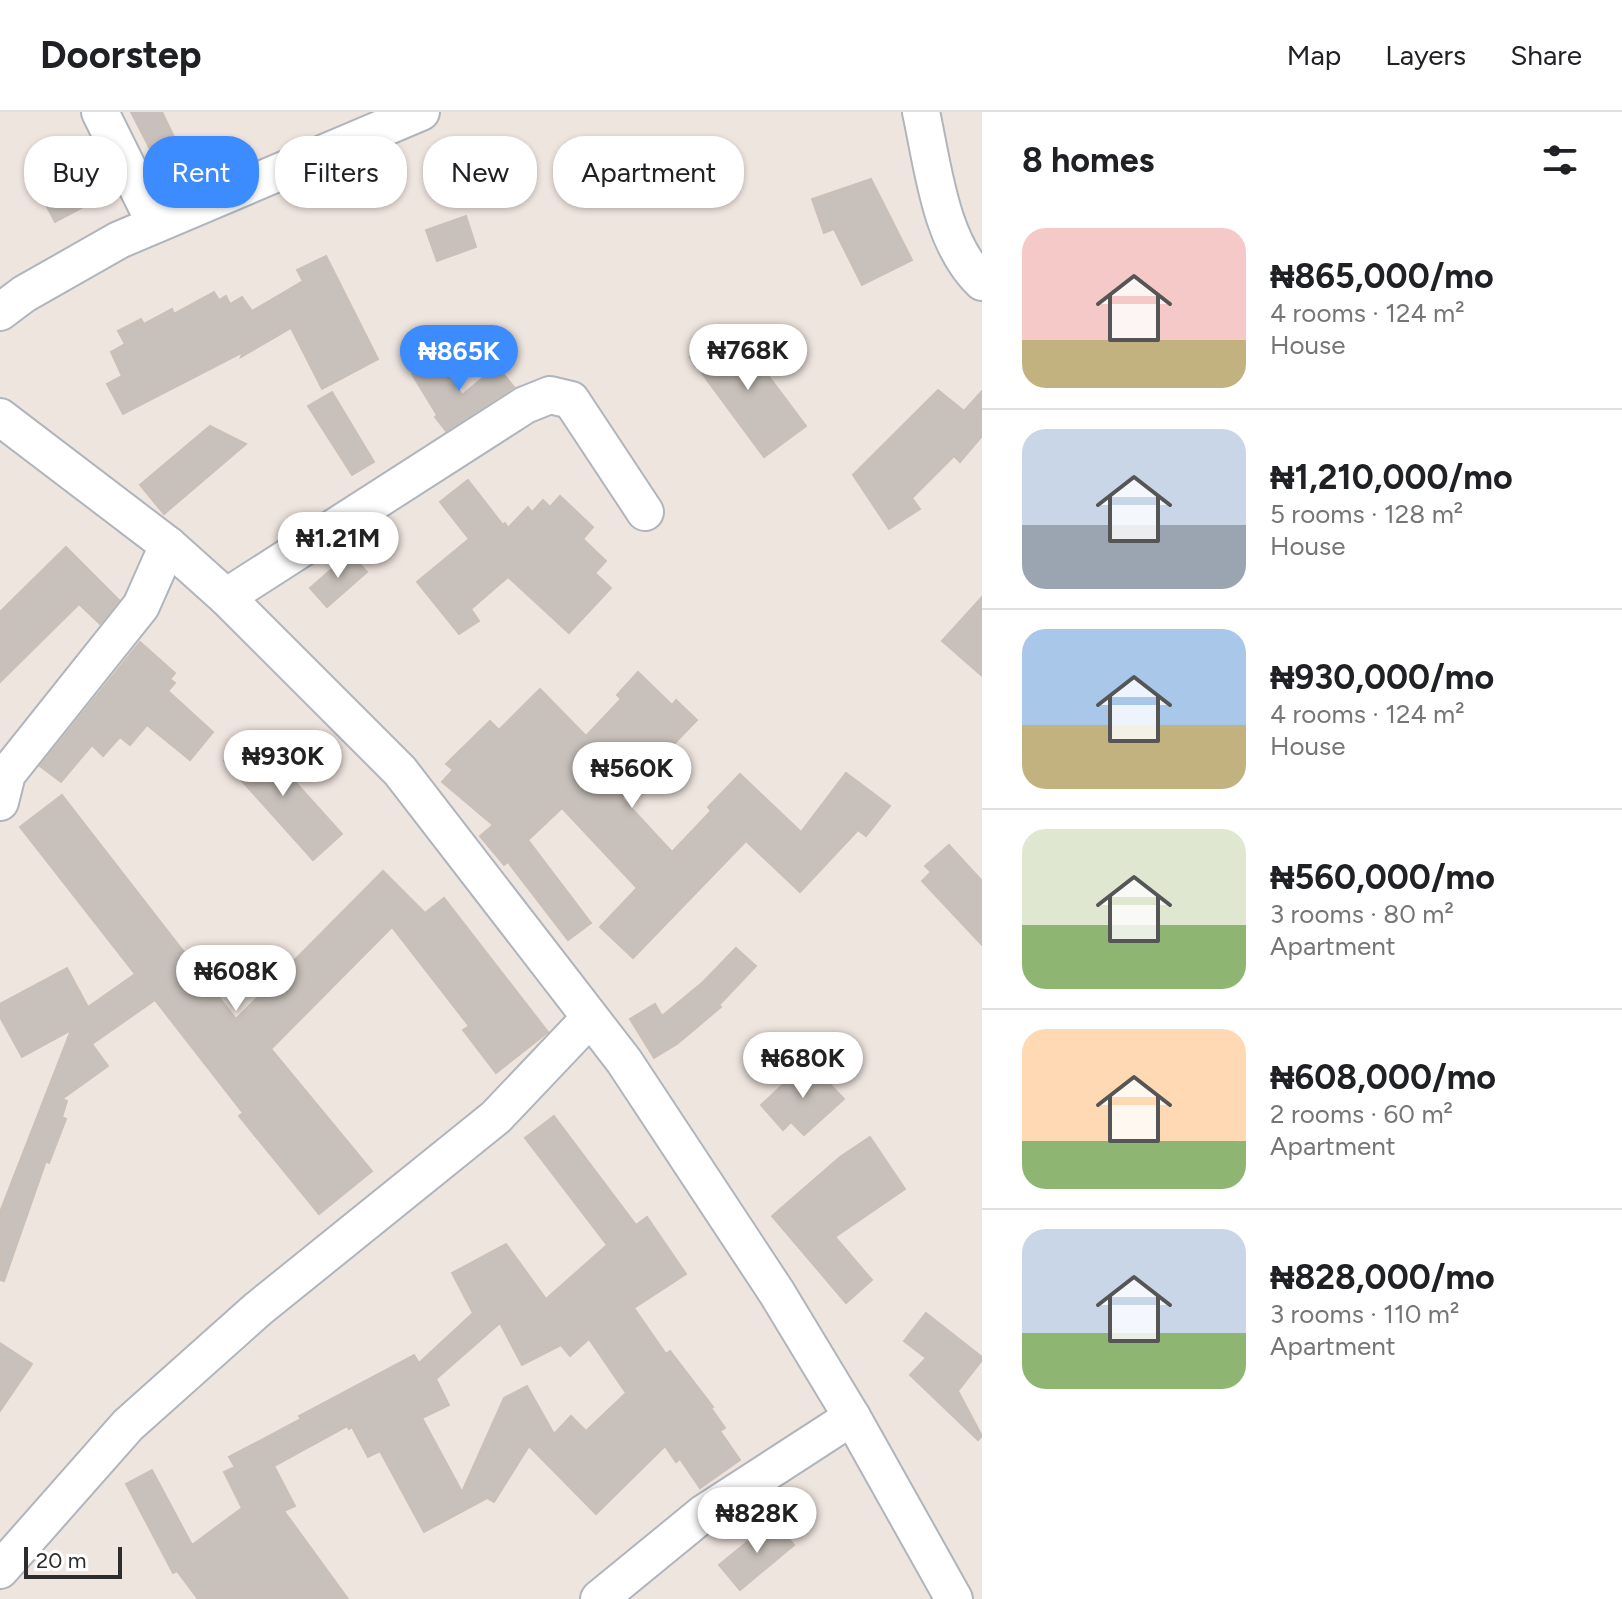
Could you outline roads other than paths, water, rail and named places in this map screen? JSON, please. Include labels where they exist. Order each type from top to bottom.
[{"type":"street","points":[[100,112],[155,223]]},
{"type":"street","points":[[0,312],[37,286],[119,240],[421,112]]},
{"type":"street","points":[[921,112],[939,196],[959,252],[982,282]]},
{"type":"street","points":[[226,597],[525,405],[550,395],[571,400],[645,512]]},
{"type":"street","points":[[0,417],[168,545],[226,597],[400,771],[624,1061],[777,1293],[852,1417],[954,1599]]},
{"type":"street","points":[[0,802],[7,774],[141,606],[168,545]]},
{"type":"street","points":[[0,1570],[128,1425],[258,1309],[496,1117],[590,1018]]},
{"type":"street","points":[[599,1599],[704,1513],[852,1417]]},
{"type":"street","points":[[977,1599],[982,1595]]}]
